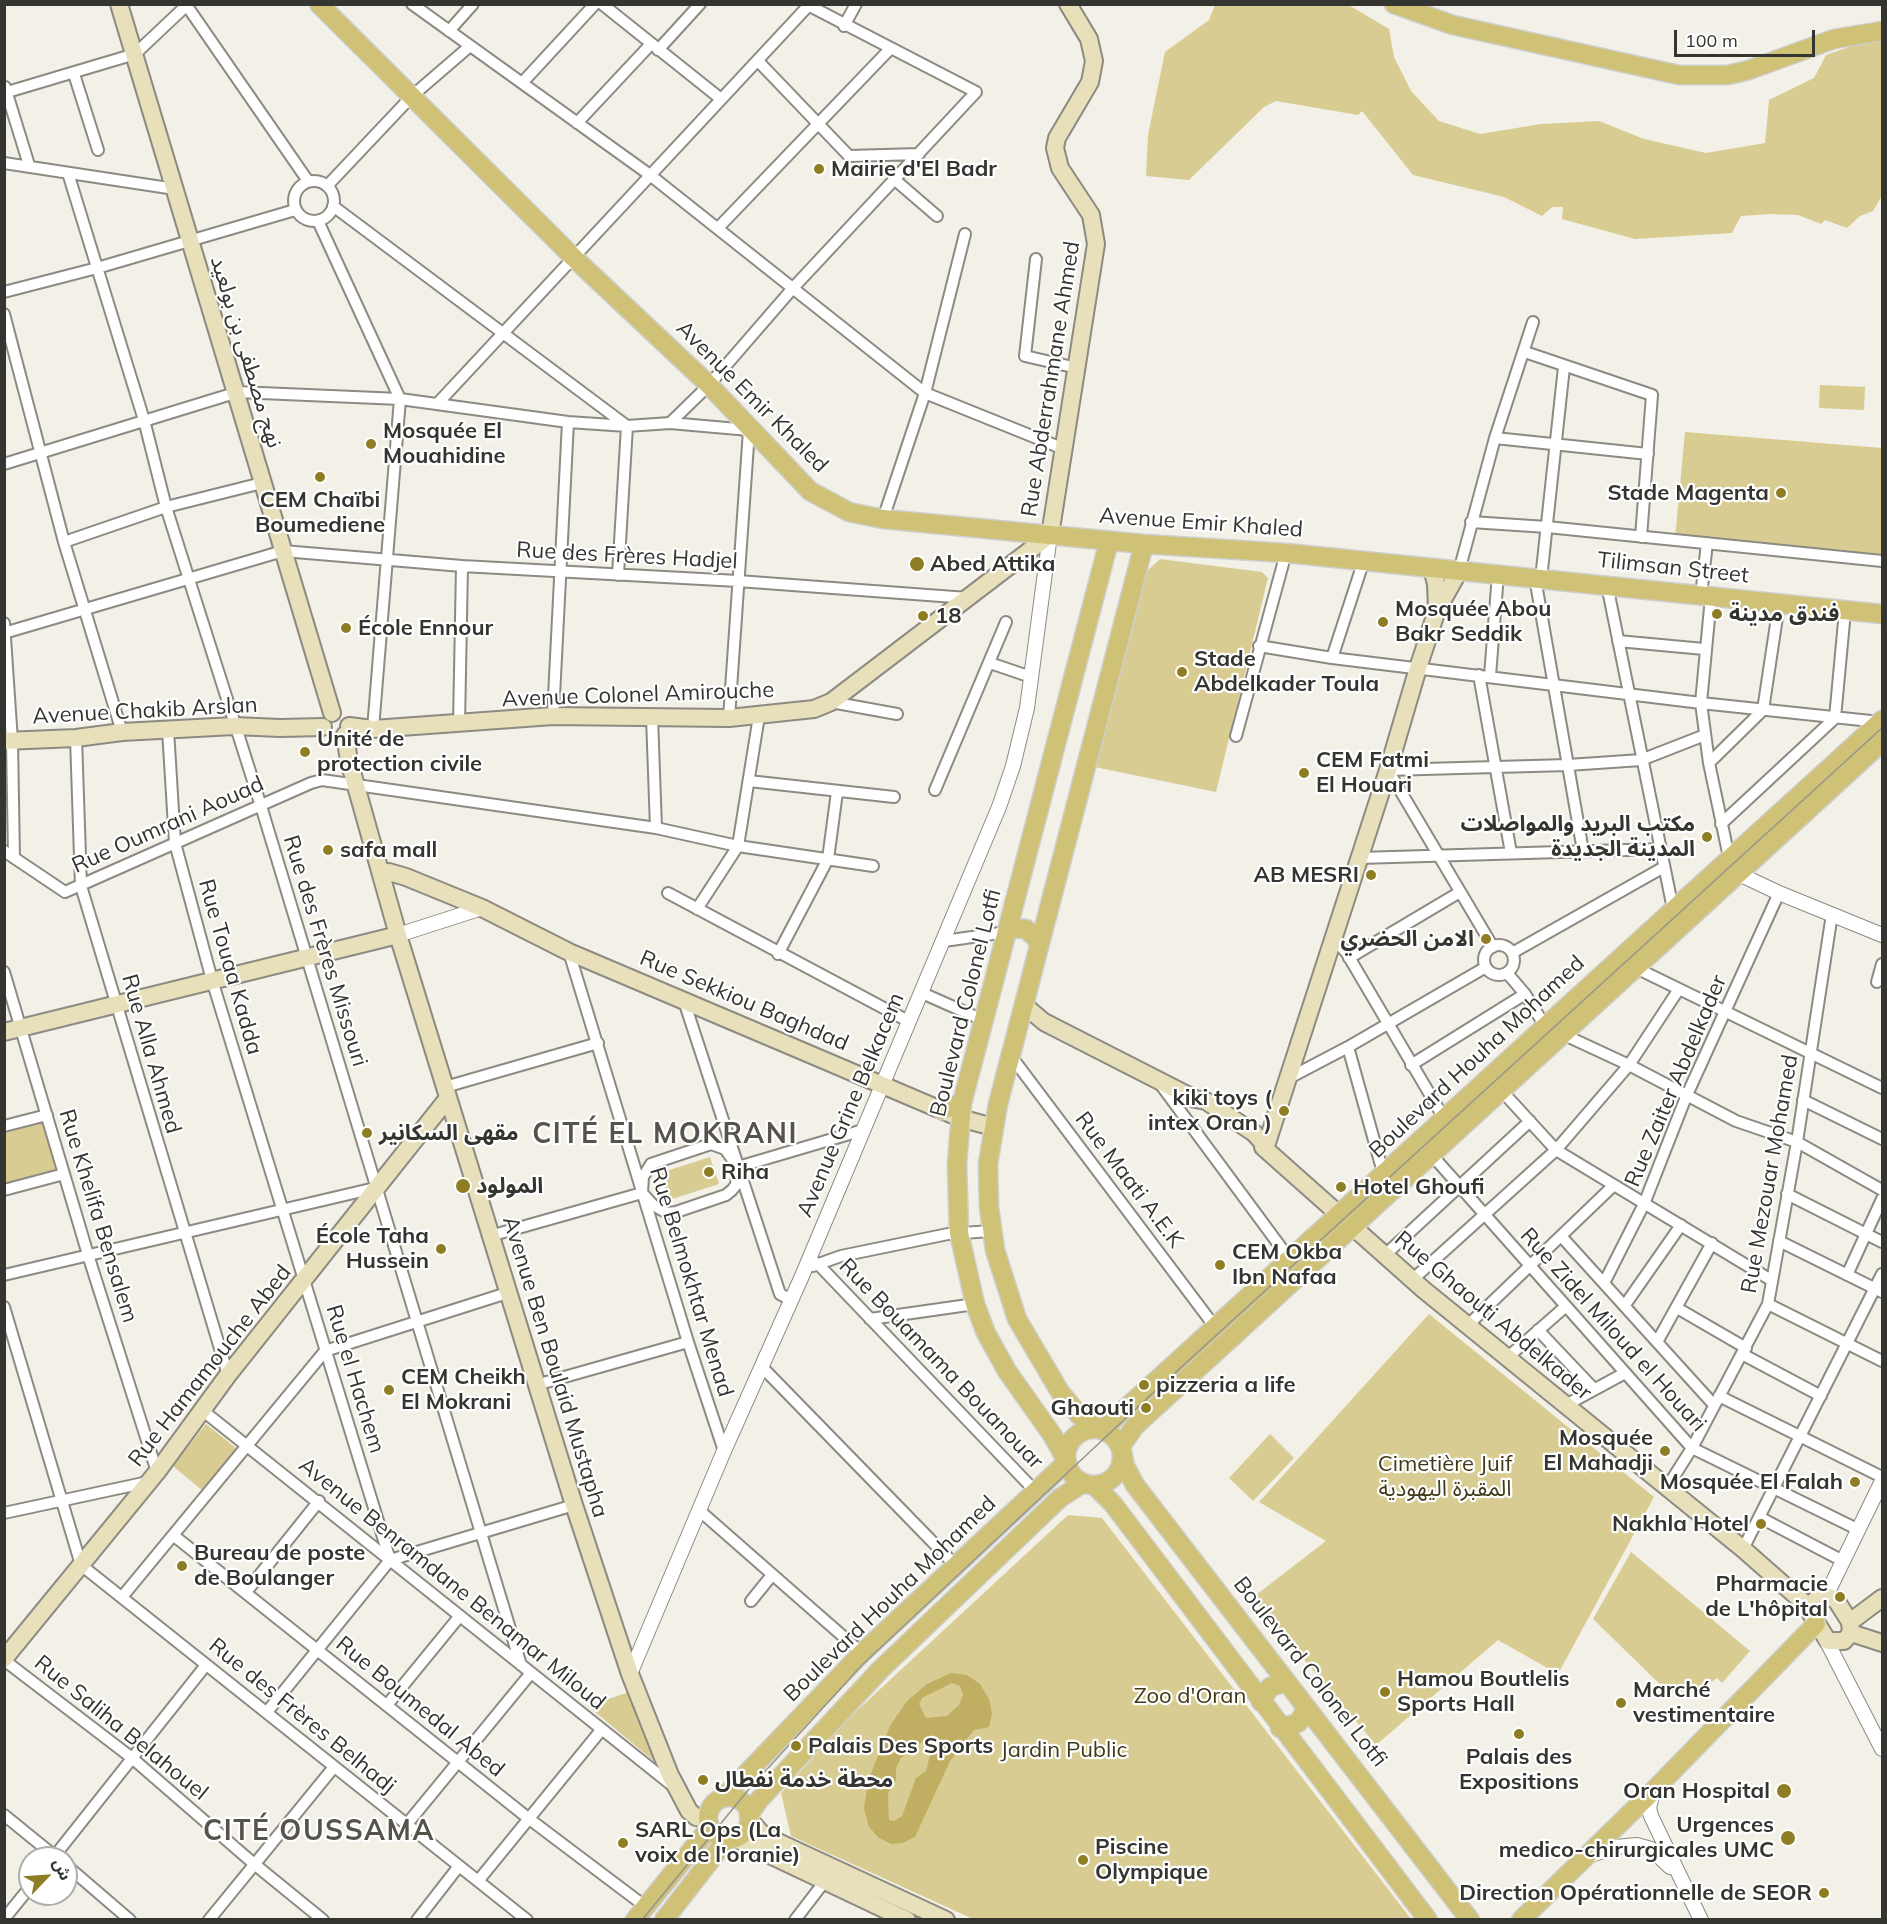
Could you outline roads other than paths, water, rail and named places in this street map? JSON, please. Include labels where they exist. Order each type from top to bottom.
[{"type":"main road","name":"نهج مصطفى بن بولعيد","points":[[119,4],[189,241],[238,392],[262,483],[349,761]]},
{"type":"main road","name":"Avenue Emir Khaled","points":[[319,4],[574,258],[709,386],[810,491],[849,512],[883,519],[1109,541],[1286,553],[1459,571]]},
{"type":"main road","name":"Rue Abderrahmane Ahmed","points":[[1050,535],[1096,230],[1091,215],[1060,168],[1055,148],[1057,138],[1090,82],[1094,61],[1089,39],[1068,4]]},
{"type":"main road","points":[[1394,4],[1453,25],[1679,75],[1728,75],[1853,34],[1882,31]]},
{"type":"main road","name":"Avenue Colonel Amirouche","points":[[337,728],[373,729],[553,716],[729,718],[814,709],[831,702],[1050,535]]},
{"type":"main road","name":"Boulevard Colonel Lotfi","points":[[1066,1461],[1053,1436],[1007,1371],[986,1333],[975,1304],[958,1233],[956,1186],[961,1110],[1109,541]]},
{"type":"main road","points":[[1089,1484],[1111,1480],[1119,1471],[1122,1461],[1121,1449],[1114,1436],[1087,1422],[1070,1405],[1027,1339],[1005,1289],[991,1231],[988,1164],[993,1127],[1039,941],[1144,544]]},
{"type":"main road","points":[[1432,568],[1436,584],[1437,610]]},
{"type":"main road","points":[[1264,1148],[1289,1078],[1437,610],[1459,571]]},
{"type":"main road","name":"Tilimsan Street","points":[[1459,571],[1882,614]]},
{"type":"main road","name":"Boulevard Houha Mohamed","points":[[1121,1449],[1124,1440],[1135,1426],[1347,1222],[1384,1176],[1545,1026],[1881,721]]},
{"type":"main road","name":"Avenue Chakib Arslan","points":[[8,741],[234,726],[337,728]]},
{"type":"main road","name":"Boulevard Houha Mohamed","points":[[1101,1429],[1117,1419],[1215,1327],[1291,1261],[1347,1222],[1431,1155],[1882,742]]},
{"type":"main road","name":"Avenue Ben Boulaid Mustapha","points":[[349,761],[398,935],[507,1293],[630,1674],[677,1790],[692,1814],[709,1823]]},
{"type":"main road","name":"Rue Sekkiou Baghdad","points":[[381,873],[389,872],[406,877],[482,908],[569,952],[942,1110]]},
{"type":"main road","points":[[1013,910],[1024,920],[1045,920]]},
{"type":"main road","points":[[1007,930],[1026,929],[1039,941]]},
{"type":"main road","points":[[4,1032],[398,935]]},
{"type":"main road","name":"Rue Ghaouti Abdelkader","points":[[1022,1012],[1195,1099],[1206,1101],[1254,1133],[1263,1143],[1264,1148],[1412,1280],[1666,1489],[1743,1549],[1817,1624]]},
{"type":"main road","name":"Rue Hamamouche Abed","points":[[4,1659],[153,1477],[201,1410],[304,1283],[447,1093]]},
{"type":"main road","points":[[942,1110],[961,1110],[993,1127]]},
{"type":"main road","points":[[1101,1429],[1092,1428],[1078,1434],[1068,1446],[1066,1461],[1072,1474],[1089,1484],[1113,1504],[1280,1728],[1428,1920]]},
{"type":"main road","name":"Boulevard Colonel Lotfi","points":[[1121,1449],[1125,1466],[1135,1485],[1470,1920]]},
{"type":"main road","name":"Boulevard Houha Mohamed","points":[[723,1798],[862,1653],[1036,1492],[1066,1461]]},
{"type":"main road","name":"Boulevard Houha Mohamed","points":[[749,1817],[759,1800],[880,1670],[1060,1498],[1089,1484]]},
{"type":"main road","points":[[1881,1596],[1850,1627],[1839,1643],[1817,1624],[1815,1599],[1826,1596],[1836,1600],[1850,1627],[1882,1642]]},
{"type":"main road","points":[[1521,1920],[1654,1790],[1817,1624]]},
{"type":"main road","points":[[1261,1702],[1270,1687],[1287,1682]]},
{"type":"main road","points":[[1280,1728],[1299,1723],[1307,1708]]},
{"type":"main road","points":[[641,1913],[709,1823],[713,1804],[723,1798],[739,1800],[763,1835],[830,1875],[886,1915],[907,1920]]},
{"type":"main road","points":[[664,1920],[731,1839],[745,1831],[749,1817]]},
{"type":"main road","points":[[709,1823],[717,1836],[830,1875],[943,1919]]},
{"type":"street","points":[[412,4],[650,175],[925,393],[1064,449]]},
{"type":"street","points":[[449,31],[473,4]]},
{"type":"street","points":[[522,83],[595,4]]},
{"type":"street","points":[[602,4],[721,99]]},
{"type":"street","points":[[577,123],[700,4]]},
{"type":"street","points":[[844,26],[856,4]]},
{"type":"street","points":[[29,165],[5,91],[74,74],[135,54],[187,5],[308,182]]},
{"type":"street","points":[[438,404],[808,5],[844,26],[976,92],[793,288],[709,386],[670,423]]},
{"type":"street","points":[[327,186],[412,96],[470,46]]},
{"type":"street","points":[[718,228],[890,49]]},
{"type":"street","points":[[758,61],[849,156],[918,154]]},
{"type":"street","points":[[74,74],[98,150]]},
{"type":"street","points":[[4,163],[175,189]]},
{"type":"street","name":"Rue des Frères Missouri","points":[[68,173],[144,420],[166,507],[261,806],[521,1665]]},
{"type":"street","points":[[894,179],[937,216]]},
{"type":"street","points":[[308,182],[321,182],[327,186],[332,192],[333,206],[330,213],[318,221],[305,219],[298,213],[294,196],[297,190],[308,182]]},
{"type":"street","points":[[333,206],[506,332],[627,426]]},
{"type":"street","points":[[4,292],[97,268],[273,216],[298,213]]},
{"type":"street","points":[[318,221],[400,399],[373,729]]},
{"type":"street","points":[[883,519],[925,393],[965,234]]},
{"type":"street","points":[[1036,259],[1024,356],[1077,368]]},
{"type":"street","points":[[4,314],[64,542],[122,732]]},
{"type":"street","points":[[1459,571],[1495,438],[1533,322]]},
{"type":"street","points":[[1525,352],[1652,395],[1641,537]]},
{"type":"street","points":[[1564,367],[1547,527],[1538,578],[1552,685],[1583,851]]},
{"type":"street","points":[[4,464],[238,392],[400,399],[568,422],[627,426],[670,423],[749,430],[729,718]]},
{"type":"street","points":[[553,716],[568,422]]},
{"type":"street","points":[[618,575],[627,426]]},
{"type":"street","points":[[1495,438],[1648,454]]},
{"type":"street","points":[[64,542],[166,507],[262,483]]},
{"type":"street","points":[[1471,522],[1547,527],[1882,561]]},
{"type":"street","name":"Avenue Grine Belkacem","points":[[630,1674],[724,1451],[802,1276],[908,1021],[922,993],[1013,766],[1031,678],[1050,535]]},
{"type":"street","points":[[1707,543],[1701,703],[1709,763],[1728,860],[1739,874],[1779,893],[1882,934]]},
{"type":"street","points":[[9,854],[5,629],[85,610],[283,551]]},
{"type":"street","name":"Rue des Frères Hadjel","points":[[283,551],[462,566],[738,581],[968,598]]},
{"type":"street","points":[[1236,736],[1286,553]]},
{"type":"street","points":[[1332,658],[1364,560]]},
{"type":"street","points":[[459,724],[462,566]]},
{"type":"street","points":[[1497,574],[1484,676],[1510,853]]},
{"type":"street","points":[[1607,585],[1673,909]]},
{"type":"street","points":[[1709,763],[1763,710],[1779,604]]},
{"type":"street","points":[[1721,824],[1836,718],[1845,610]]},
{"type":"street","points":[[935,790],[1006,622]]},
{"type":"street","points":[[1618,641],[1704,649]]},
{"type":"street","points":[[1259,646],[1332,658],[1701,703],[1881,721]]},
{"type":"street","points":[[990,663],[1031,678]]},
{"type":"street","points":[[831,702],[897,714]]},
{"type":"street","points":[[697,909],[738,846],[759,716]]},
{"type":"street","points":[[652,717],[656,828]]},
{"type":"street","name":"Rue Touaa Kadda","points":[[168,730],[175,843],[212,980],[281,1210]]},
{"type":"street","points":[[1493,947],[1388,770],[1496,765],[1568,765],[1641,760],[1705,735]]},
{"type":"street","name":"Rue Alla Ahmed","points":[[76,738],[81,886],[228,1375]]},
{"type":"street","name":"Rue Oumrani Aouad","points":[[9,854],[60,891],[65,892],[322,780],[656,828],[738,846],[873,866]]},
{"type":"street","points":[[749,781],[894,797]]},
{"type":"street","points":[[778,954],[828,859],[837,792]]},
{"type":"street","points":[[1359,858],[1661,849]]},
{"type":"street","points":[[1512,953],[1664,867]]},
{"type":"street","points":[[1349,958],[1460,892]]},
{"type":"street","points":[[668,893],[778,954],[908,1021]]},
{"type":"street","name":"Rue Zaiter Abdelkader","points":[[1604,1282],[1644,1204],[1686,1097],[1779,893]]},
{"type":"street","points":[[398,935],[482,908]]},
{"type":"street","name":"Rue Mezouar Mohamed","points":[[1666,1489],[1692,1448],[1768,1304],[1797,1142],[1832,914]]},
{"type":"street","points":[[944,940],[1007,930]]},
{"type":"street","points":[[1333,938],[1349,958],[1445,1120]]},
{"type":"street","points":[[1501,946],[1512,953],[1514,963],[1507,973],[1493,974],[1486,967],[1485,957],[1493,947],[1501,946]]},
{"type":"street","name":"Rue Belmokhtar Menad","points":[[569,952],[688,1342],[724,1451]]},
{"type":"street","points":[[1877,982],[1882,964]]},
{"type":"street","points":[[1289,1078],[1348,1047],[1486,967]]},
{"type":"street","points":[[1636,968],[1882,1088]]},
{"type":"street","name":"Rue Khelifa Bensalem","points":[[4,972],[153,1477]]},
{"type":"street","points":[[1507,973],[1525,994],[1545,1026],[1629,1065],[1686,1097],[1736,1121],[1797,1142],[1882,1190]]},
{"type":"street","points":[[1412,1280],[1483,1213],[1556,1150],[1629,1065],[1679,989]]},
{"type":"street","points":[[922,993],[983,1020]]},
{"type":"street","points":[[1411,1065],[1525,994]]},
{"type":"street","points":[[684,1001],[780,1294],[791,1300]]},
{"type":"street","points":[[447,1093],[598,1043]]},
{"type":"street","points":[[1348,1047],[1384,1176]]},
{"type":"street","name":"Rue Maati A.E.K","points":[[1011,1056],[1215,1327]]},
{"type":"street","points":[[1157,1080],[1291,1261]]},
{"type":"street","points":[[1502,1090],[1556,1150],[1771,1280]]},
{"type":"street","points":[[1803,1100],[1882,1139]]},
{"type":"street","points":[[4,1126],[47,1115]]},
{"type":"street","points":[[1385,1255],[1530,1121]]},
{"type":"street","points":[[738,1167],[863,1130]]},
{"type":"street","points":[[711,1144],[725,1149],[738,1167],[736,1185],[726,1195],[676,1212],[660,1210],[642,1193],[643,1177],[651,1164],[711,1144]]},
{"type":"street","name":"Rue Zidel Miloud el Houari","points":[[1431,1155],[1692,1448],[1857,1529]]},
{"type":"street","points":[[4,1190],[64,1174]]},
{"type":"street","points":[[1467,1326],[1614,1185]]},
{"type":"street","points":[[4,1275],[89,1258],[376,1188]]},
{"type":"street","points":[[490,1236],[642,1193]]},
{"type":"street","points":[[1787,1194],[1882,1242]]},
{"type":"street","points":[[1847,1275],[1882,1199]]},
{"type":"street","name":"Rue el Hachem","points":[[281,1210],[390,1560]]},
{"type":"street","points":[[1625,1305],[1681,1225]]},
{"type":"street","points":[[802,1276],[817,1263],[832,1258],[958,1233],[991,1231]]},
{"type":"street","points":[[1561,1236],[1657,1342],[1717,1401],[1800,1438],[1882,1479],[1841,1560],[1826,1596]]},
{"type":"street","points":[[817,1239],[820,1253],[832,1258]]},
{"type":"street","points":[[1779,1241],[1879,1291]]},
{"type":"street","points":[[1657,1342],[1712,1243]]},
{"type":"street","name":"Rue Bouamama Bouanouar","points":[[817,1263],[1036,1492]]},
{"type":"street","points":[[1743,1549],[1847,1343],[1879,1291],[1882,1274]]},
{"type":"street","points":[[122,1597],[325,1351],[416,1320],[507,1293]]},
{"type":"street","points":[[870,1319],[975,1304]]},
{"type":"street","points":[[1768,1304],[1882,1361]]},
{"type":"street","points":[[4,1307],[81,1564]]},
{"type":"street","points":[[1508,1357],[1565,1307]]},
{"type":"street","points":[[1677,1308],[1821,1396]]},
{"type":"street","points":[[1538,1330],[1594,1389]]},
{"type":"street","points":[[536,1385],[688,1342]]},
{"type":"street","points":[[762,1367],[956,1566]]},
{"type":"street","points":[[1564,1406],[1625,1373]]},
{"type":"street","name":"Avenue Benramdane Benamar Miloud","points":[[201,1410],[677,1790]]},
{"type":"street","points":[[4,1514],[64,1503],[153,1477]]},
{"type":"street","points":[[246,1592],[319,1502]]},
{"type":"street","points":[[267,1712],[390,1560],[574,1505]]},
{"type":"street","points":[[700,1511],[862,1653]]},
{"type":"street","points":[[1759,1517],[1841,1560]]},
{"type":"street","name":"Rue Boumedal Abed","points":[[173,1535],[528,1818],[641,1913]]},
{"type":"street","name":"Rue des Frères Belhadj","points":[[81,1564],[527,1920]]},
{"type":"street","points":[[751,1600],[772,1575]]},
{"type":"street","points":[[387,1705],[459,1617]]},
{"type":"street","points":[[1817,1624],[1882,1749]]},
{"type":"street","name":"Rue Saliha Belahouel","points":[[4,1659],[132,1758],[253,1863],[323,1920]]},
{"type":"street","points":[[64,1846],[206,1665]]},
{"type":"street","points":[[407,1824],[531,1673]]},
{"type":"street","points":[[478,1881],[602,1729]]},
{"type":"street","points":[[209,1920],[253,1863],[334,1767]]},
{"type":"street","points":[[1654,1790],[1650,1800],[1651,1816],[1701,1920]]},
{"type":"street","points":[[4,1815],[42,1846]]},
{"type":"street","points":[[1586,1857],[1626,1845],[1651,1848],[1679,1877]]},
{"type":"street","points":[[417,1920],[459,1866]]},
{"type":"street","points":[[78,1875],[129,1920]]},
{"type":"street","points":[[795,1920],[830,1875]]},
{"type":"street","points":[[4,1919],[18,1902]]},
{"type":"tram line","points":[[642,1920],[749,1789],[862,1665],[1142,1403],[1882,728]]},
{"type":"place","name":"Mairie d'El Badr","points":[[819,169]]},
{"type":"place","name":"Mosquée El Mouahidine","points":[[371,444]]},
{"type":"place","name":"CEM Chaïbi Boumediene","points":[[320,477]]},
{"type":"place","name":"Stade Magenta","points":[[1781,493]]},
{"type":"place","name":"Abed Attika","points":[[917,564]]},
{"type":"place","name":"فندق مدينة","points":[[1717,614]]},
{"type":"place","name":"18","points":[[923,616]]},
{"type":"place","name":"Mosquée Abou Bakr Seddik","points":[[1383,622]]},
{"type":"place","name":"École Ennour","points":[[346,628]]},
{"type":"place","name":"Stade Abdelkader Toula","points":[[1182,672]]},
{"type":"place","name":"Unité de protection civile","points":[[305,752]]},
{"type":"place","name":"CEM Fatmi El Houari","points":[[1304,773]]},
{"type":"place","name":"مكتب البريد والمواصلات المدينة الجديدة","points":[[1707,837]]},
{"type":"place","name":"safa mall","points":[[328,850]]},
{"type":"place","name":"AB MESRI","points":[[1371,875]]},
{"type":"place","name":"الامن الحضري","points":[[1486,939]]},
{"type":"place","name":"kiki toys ( intex Oran )","points":[[1284,1111]]},
{"type":"place","name":"مقهى السكانير","points":[[367,1133]]},
{"type":"place","name":"Riha","points":[[709,1172]]},
{"type":"place","name":"المولود","points":[[463,1186]]},
{"type":"place","name":"Hotel Ghoufi","points":[[1341,1187]]},
{"type":"place","name":"École Taha Hussein","points":[[441,1249]]},
{"type":"place","name":"CEM Okba Ibn Nafaa","points":[[1220,1265]]},
{"type":"place","name":"pizzeria a life","points":[[1144,1385]]},
{"type":"place","name":"CEM Cheikh El Mokrani","points":[[389,1390]]},
{"type":"place","name":"Ghaouti","points":[[1146,1408]]},
{"type":"place","name":"Mosquée El Mahadji","points":[[1665,1451]]},
{"type":"place","name":"Mosquée El Falah","points":[[1855,1482]]},
{"type":"place","name":"Nakhla Hotel","points":[[1761,1524]]},
{"type":"place","name":"Bureau de poste de Boulanger","points":[[182,1566]]},
{"type":"place","name":"Pharmacie de L'hôpital","points":[[1840,1597]]},
{"type":"place","name":"Hamou Boutlelis Sports Hall","points":[[1385,1692]]},
{"type":"place","name":"Marché vestimentaire","points":[[1621,1703]]},
{"type":"place","name":"Palais des Expositions","points":[[1519,1734]]},
{"type":"place","name":"Palais Des Sports","points":[[796,1746]]},
{"type":"place","name":"محطة خدمة نفطال","points":[[703,1780]]},
{"type":"place","name":"Oran Hospital","points":[[1784,1791]]},
{"type":"place","name":"Urgences medico-chirurgicales UMC","points":[[1788,1838]]},
{"type":"place","name":"SARL Ops (La voix de l'oranie)","points":[[623,1843]]},
{"type":"place","name":"Piscine Olympique","points":[[1083,1860]]},
{"type":"place","name":"Direction Opérationnelle de SEOR","points":[[1824,1893]]},
{"type":"district","name":"CITÉ EL MOKRANI","points":[[665,1135]]},
{"type":"district","name":"CITÉ OUSSAMA","points":[[319,1832]]},
{"type":"park label","name":"Cimetière Juif المقبرة اليهودية","points":[[1445,1476]]},
{"type":"park label","name":"Zoo d'Oran","points":[[1190,1696]]},
{"type":"park label","name":"Jardin Public","points":[[1064,1750]]}]
